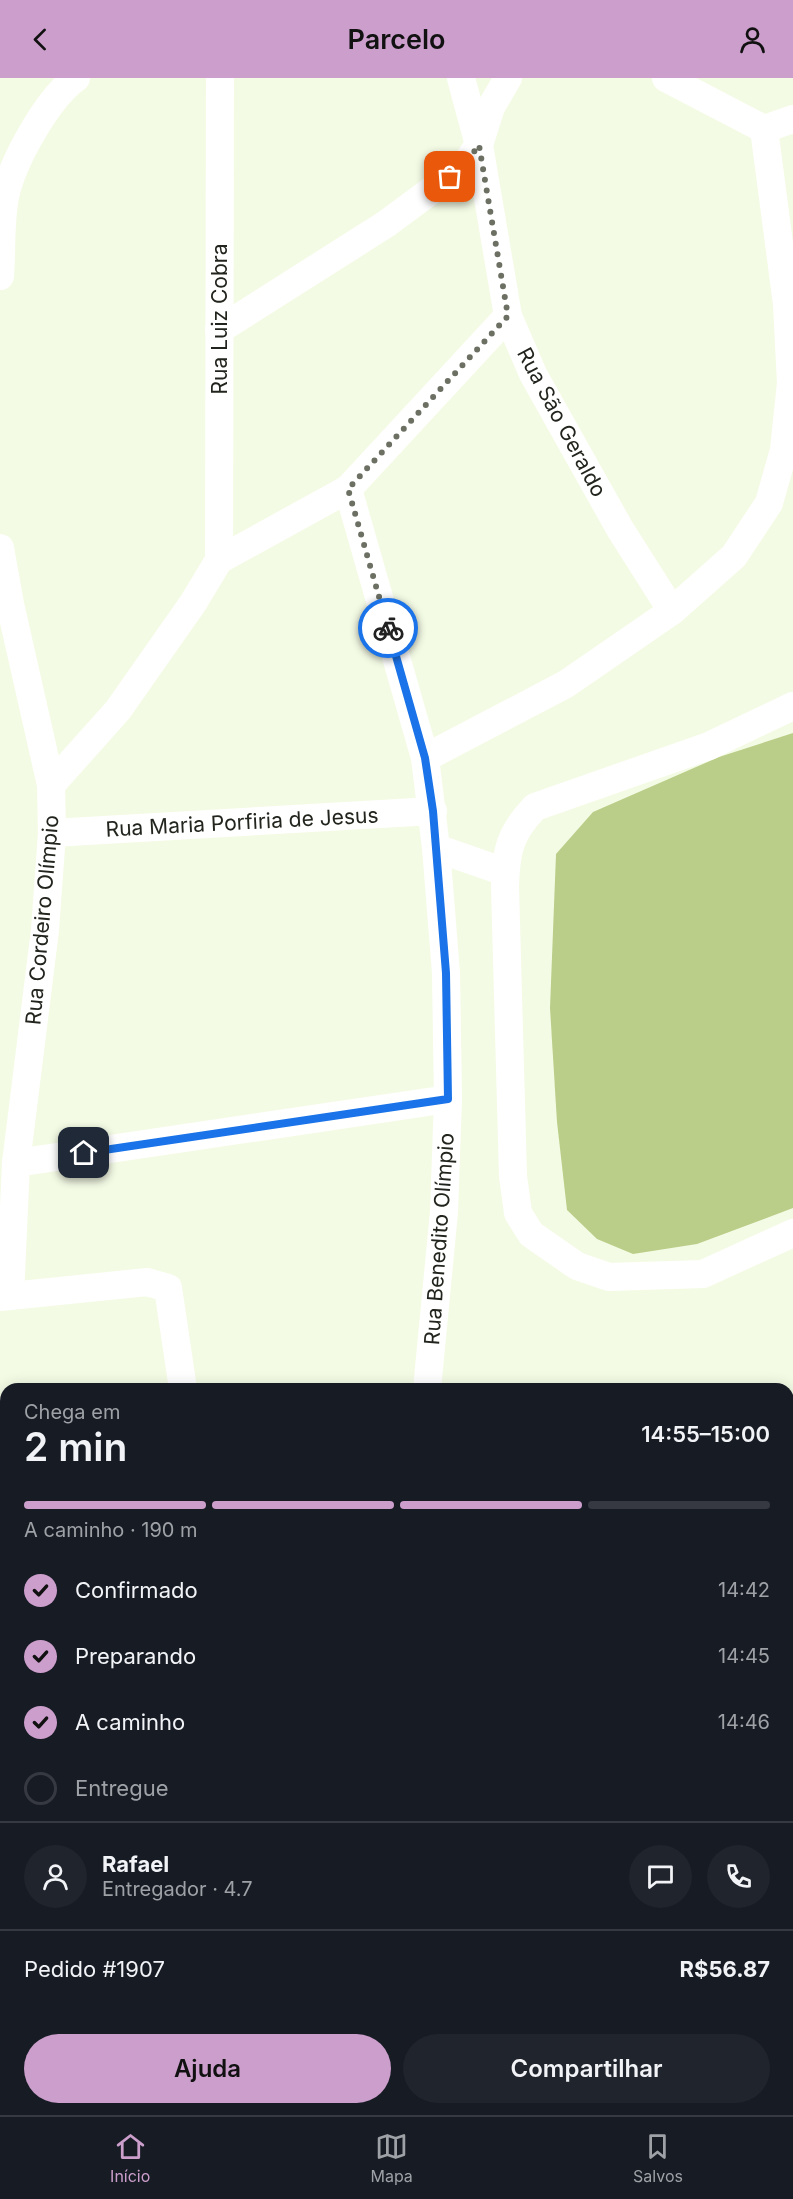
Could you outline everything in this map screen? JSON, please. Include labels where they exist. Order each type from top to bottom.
[{"type":"street","points":[[0,276],[5,196],[30,135],[65,86],[76,78]]},
{"type":"street","name":"Rua Luiz Cobra","points":[[219,560],[220,78]]},
{"type":"street","name":"Rua São Geraldo","points":[[461,78],[479,145],[508,316],[533,374],[620,529],[672,611]]},
{"type":"street","points":[[219,330],[386,224],[463,167],[479,145],[491,107],[508,78]]},
{"type":"street","points":[[666,78],[764,129],[793,119]]},
{"type":"street","points":[[425,758],[566,684],[672,611],[734,556],[769,503],[784,450],[791,383],[787,304],[764,129]]},
{"type":"street","points":[[51,785],[118,710],[193,603],[219,560],[348,489],[508,316]]},
{"type":"street","name":"Rua Benedito Olímpio","points":[[348,489],[425,758],[433,811],[446,973],[448,1099],[444,1212],[428,1383]]},
{"type":"street","name":"Rua Cordeiro Olímpio","points":[[0,548],[10,604],[51,785],[52,833],[45,930],[16,1163],[5,1296]]},
{"type":"street","points":[[793,706],[709,746],[535,807],[517,826],[506,855],[505,872],[513,1176],[518,1213],[531,1234],[577,1266],[609,1277],[641,1278],[703,1274],[793,1233]]},
{"type":"street","name":"Rua Maria Porfiria de Jesus","points":[[52,833],[433,811]]},
{"type":"street","points":[[436,848],[505,872]]},
{"type":"street","points":[[16,1163],[448,1099]]},
{"type":"street","points":[[5,1296],[147,1281],[168,1288],[182,1383]]},
{"type":"green space","points":[[793,733],[793,1208],[697,1244],[633,1254],[597,1239],[567,1210],[557,1122],[550,1008],[556,854],[593,812],[719,757]]},
{"type":"way so far","points":[[388,628],[348,489],[508,316],[499,275],[479,145],[463,167],[450,177]]},
{"type":"route","points":[[84,1153],[448,1099],[446,973],[433,811],[425,758],[388,628]]}]
